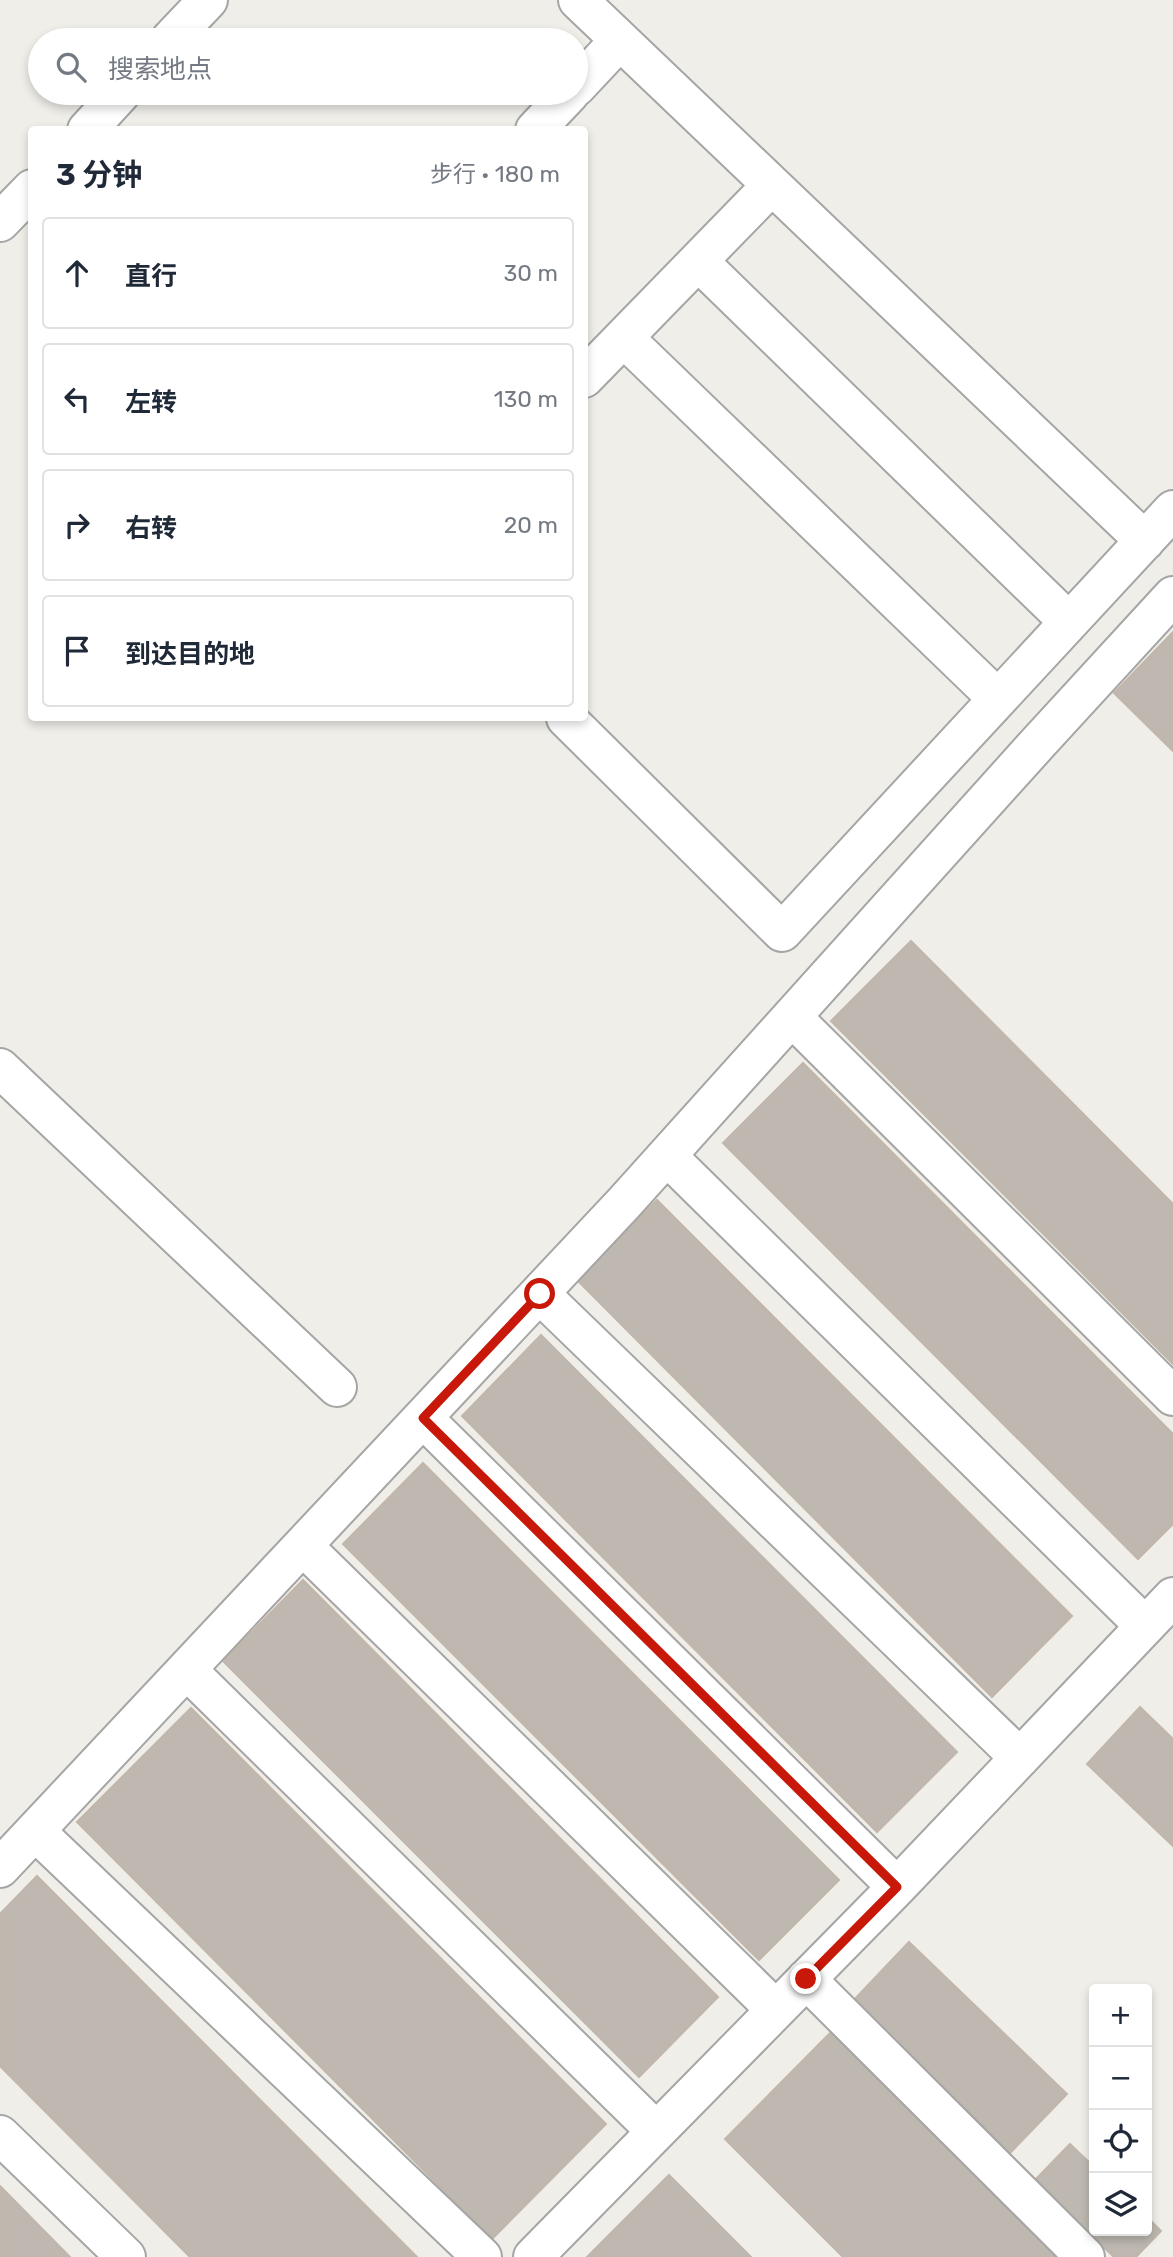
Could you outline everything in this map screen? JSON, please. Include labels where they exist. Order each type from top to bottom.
[{"type":"street","points":[[181,28],[208,0]]},
{"type":"street","points":[[578,0],[1144,541]]},
{"type":"street","points":[[588,74],[620,40]]},
{"type":"street","points":[[91,126],[110,105]]},
{"type":"street","points":[[539,126],[559,105]]},
{"type":"street","points":[[588,374],[772,185]]},
{"type":"street","points":[[0,222],[28,193]]},
{"type":"street","points":[[698,261],[1069,622]]},
{"type":"street","points":[[624,338],[998,699]]},
{"type":"street","points":[[569,721],[782,932],[1173,510]]},
{"type":"street","points":[[0,1868],[667,1157],[1173,596]]},
{"type":"street","points":[[792,1017],[1173,1395]]},
{"type":"street","points":[[0,1068],[337,1387]]},
{"type":"street","points":[[667,1157],[1145,1626]]},
{"type":"street","points":[[540,1294],[1020,1758]]},
{"type":"street","points":[[423,1418],[897,1887]]},
{"type":"street","points":[[303,1546],[776,2010]]},
{"type":"street","points":[[533,2257],[897,1887],[1173,1597]]},
{"type":"street","points":[[187,1670],[656,2131]]},
{"type":"street","points":[[35,1830],[482,2257]]},
{"type":"street","points":[[806,1979],[1085,2257]]},
{"type":"street","points":[[0,2135],[126,2257]]},
{"type":"building","points":[[1173,632],[1173,751],[1114,693]]},
{"type":"building","points":[[911,941],[1173,1204],[1173,1364],[831,1021]]},
{"type":"building","points":[[803,1063],[1173,1434],[1173,1524],[1138,1559],[723,1143]]},
{"type":"building","points":[[657,1200],[1072,1616],[992,1697],[577,1280]]},
{"type":"building","points":[[541,1335],[957,1752],[877,1832],[462,1416]]},
{"type":"building","points":[[423,1463],[839,1880],[759,1960],[343,1544]]},
{"type":"building","points":[[303,1580],[718,1997],[639,2077],[223,1661]]},
{"type":"building","points":[[1140,1707],[1173,1739],[1173,1846],[1087,1764]]},
{"type":"building","points":[[191,1708],[606,2124],[492,2239],[77,1822]]},
{"type":"building","points":[[37,1876],[417,2257],[190,2257],[0,2066],[0,1914]]},
{"type":"building","points":[[909,1942],[1067,2094],[1009,2154],[851,2003]]},
{"type":"building","points":[[836,2027],[1066,2257],[843,2257],[725,2139]]},
{"type":"building","points":[[1070,2144],[1089,2162],[1089,2233],[1034,2181]]},
{"type":"building","points":[[669,2175],[751,2257],[587,2257]]},
{"type":"building","points":[[0,2186],[70,2257],[0,2257]]},
{"type":"building","points":[[1152,2222],[1161,2231],[1136,2257],[1114,2257],[1092,2236],[1152,2236]]},
{"type":"route","points":[[540,1294],[423,1418],[897,1887],[806,1979]]}]
